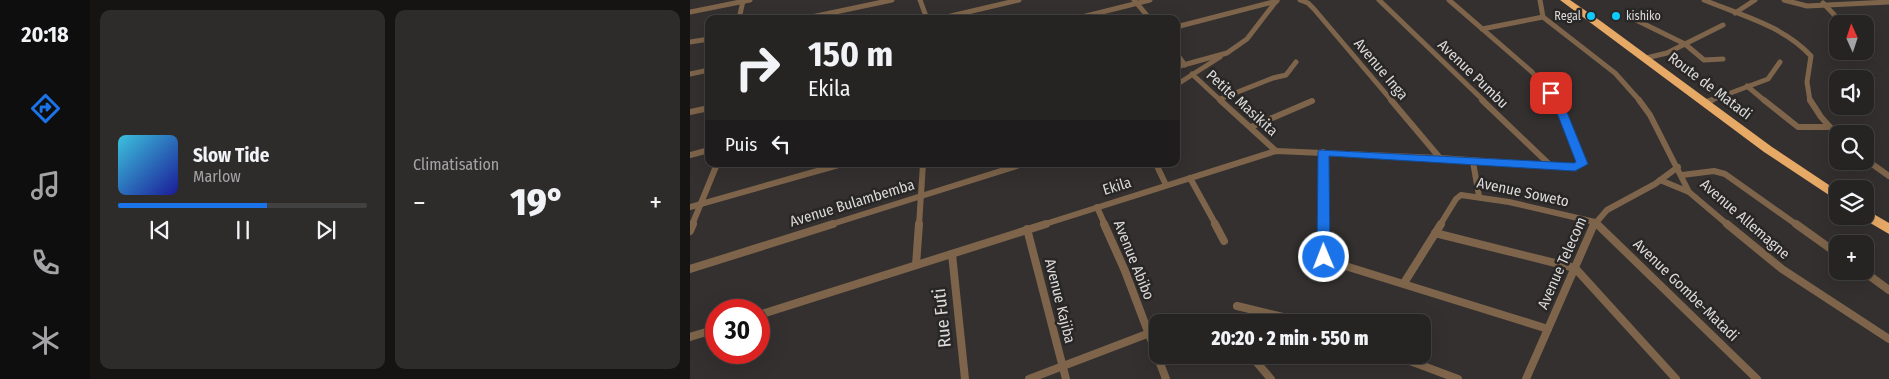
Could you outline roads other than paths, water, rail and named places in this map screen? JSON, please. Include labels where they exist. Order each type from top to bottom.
[{"type":"highway","name":"Route de Matadi","points":[[1564,0],[1646,58],[1781,159],[1829,191]]},
{"type":"highway","points":[[1874,220],[1889,230]]},
{"type":"street","points":[[690,12],[729,2],[750,0]]},
{"type":"street","points":[[821,15],[892,0]]},
{"type":"street","points":[[920,0],[926,15]]},
{"type":"street","points":[[955,15],[1019,0]]},
{"type":"street","points":[[1088,15],[1135,2],[1150,0]]},
{"type":"street","points":[[1180,26],[1277,0]]},
{"type":"street","points":[[1180,83],[1247,39],[1277,0]]},
{"type":"street","name":"Avenue Inga","points":[[1300,0],[1308,3],[1314,9],[1440,158]]},
{"type":"street","name":"Avenue Pumbu","points":[[1378,0],[1551,166]]},
{"type":"street","points":[[1448,0],[1482,29],[1542,17],[1540,0]]},
{"type":"street","points":[[1704,0],[1789,36],[1811,55],[1806,77],[1811,105],[1829,127]]},
{"type":"street","points":[[1735,13],[1755,0]]},
{"type":"street","points":[[1784,0],[1805,6],[1821,2],[1889,2]]},
{"type":"street","points":[[740,15],[744,1]]},
{"type":"street","points":[[1135,2],[1146,15]]},
{"type":"street","points":[[1821,2],[1834,15]]},
{"type":"street","points":[[1656,13],[1636,20],[1684,44],[1704,60],[1723,58]]},
{"type":"street","name":"Avenue Allemagne","points":[[1542,17],[1590,52],[1634,92],[1650,115],[1689,192],[1782,269],[1889,339]]},
{"type":"street","points":[[1646,58],[1667,53],[1723,24]]},
{"type":"street","name":"Ekila","points":[[770,312],[1276,151],[1440,158],[1474,162],[1551,166],[1575,167],[1582,164],[1559,105],[1551,93],[1532,72],[1482,29]]},
{"type":"street","points":[[690,42],[705,40]]},
{"type":"street","points":[[1180,66],[1227,53]]},
{"type":"street","points":[[1180,58],[1185,65]]},
{"type":"street","points":[[1220,99],[1273,78],[1286,75],[1296,62]]},
{"type":"street","points":[[1706,102],[1768,79],[1780,62]]},
{"type":"street","points":[[690,74],[705,71]]},
{"type":"street","name":"Petite Masikita","points":[[1192,74],[1276,151]]},
{"type":"street","points":[[1748,86],[1798,127],[1829,127]]},
{"type":"street","points":[[1251,127],[1312,101]]},
{"type":"street","points":[[690,112],[705,109]]},
{"type":"street","points":[[690,155],[705,151]]},
{"type":"street","points":[[1323,152],[1323,256],[1326,260],[1548,329]]},
{"type":"street","points":[[1474,162],[1479,196]]},
{"type":"street","points":[[1874,165],[1889,176]]},
{"type":"street","points":[[690,231],[716,167]]},
{"type":"street","points":[[690,208],[831,167]]},
{"type":"street","points":[[916,266],[922,167]]},
{"type":"street","name":"Avenue Bulambemba","points":[[690,269],[1013,167]]},
{"type":"street","points":[[1157,167],[1166,186]]},
{"type":"street","name":"Avenue Telecom","points":[[1526,379],[1595,222],[1615,204],[1660,180],[1678,167]]},
{"type":"street","points":[[1879,168],[1889,168]]},
{"type":"street","points":[[1682,176],[1714,171],[1725,174],[1829,248]]},
{"type":"street","points":[[1190,178],[1224,241]]},
{"type":"street","points":[[1660,180],[1689,192]]},
{"type":"street","name":"Avenue Soweto","points":[[1404,283],[1456,198],[1462,195],[1479,196],[1595,222]]},
{"type":"street","name":"Avenue Abibo","points":[[1097,207],[1125,271],[1147,334],[1166,379]]},
{"type":"street","name":"Avenue Gombe-Matadi","points":[[1595,222],[1757,379]]},
{"type":"street","name":"Avenue Kajiba","points":[[1028,229],[1066,379]]},
{"type":"street","points":[[1435,232],[1574,268],[1580,272],[1676,379]]},
{"type":"street","name":"Rue Futi","points":[[952,254],[965,379]]},
{"type":"street","points":[[1874,279],[1889,290]]},
{"type":"street","points":[[1237,306],[1270,314]]},
{"type":"street","points":[[690,338],[705,333]]},
{"type":"street","points":[[1029,379],[1147,334]]},
{"type":"street","points":[[1258,364],[1271,379]]},
{"type":"street","points":[[1418,364],[1458,379]]},
{"type":"place","name":"Regal","points":[[1591,16]]},
{"type":"place","name":"kishiko","points":[[1616,16]]}]
